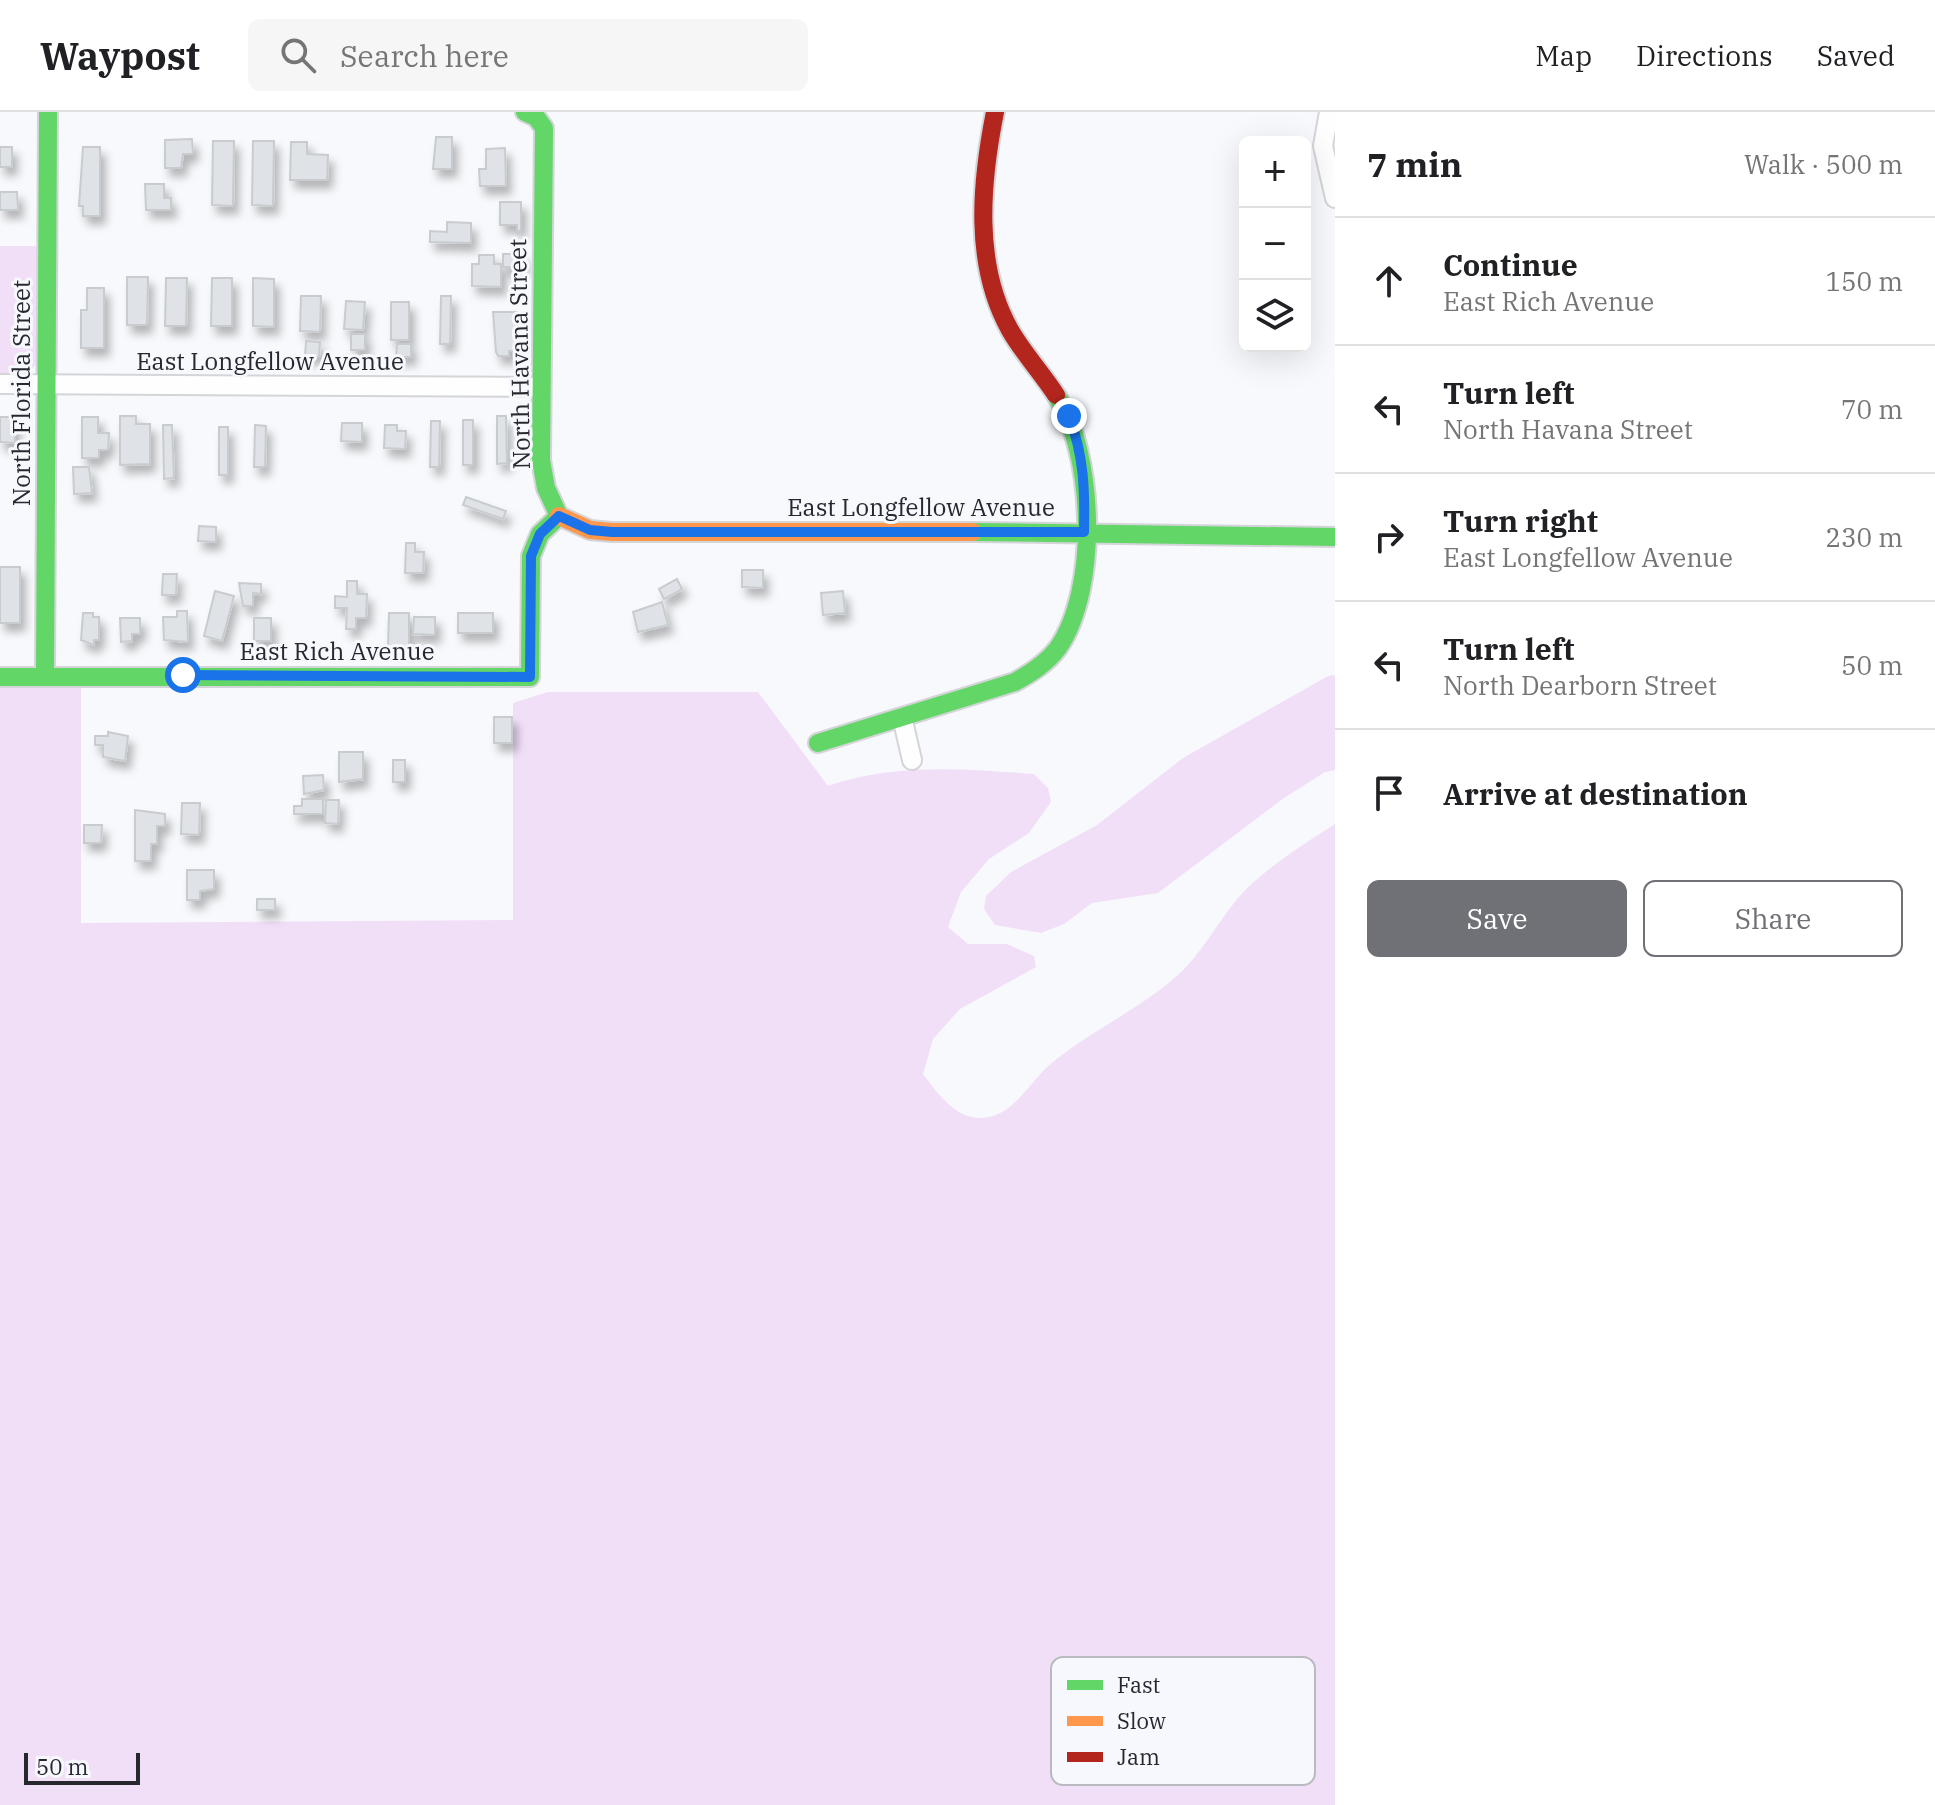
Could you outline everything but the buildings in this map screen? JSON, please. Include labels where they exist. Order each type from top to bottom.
[{"type":"street","name":"North Florida Street","points":[[45,674],[48,112]]},
{"type":"street","points":[[818,743],[1015,682],[1043,666],[1061,644],[1072,620],[1079,593],[1085,474],[1080,446],[1069,416],[1015,339],[998,303],[987,263],[982,186],[995,112]]},
{"type":"street","points":[[1329,112],[1323,146],[1335,198]]},
{"type":"street","name":"North Havana Street","points":[[531,114],[544,128],[541,460],[546,488],[559,516]]},
{"type":"street","name":"East Longfellow Avenue","points":[[0,384],[541,387]]},
{"type":"street","name":"East Longfellow Avenue","points":[[559,516],[590,530],[612,532],[1084,532],[1335,537]]},
{"type":"street","name":"East Rich Avenue","points":[[0,677],[45,674],[530,677],[531,556],[540,534],[559,516]]},
{"type":"street","points":[[902,717],[912,760]]},
{"type":"shaded area","points":[[0,246],[38,246],[36,365],[27,373],[0,374]]},
{"type":"shaded area","points":[[1335,675],[1335,770],[1325,772],[1284,798],[1158,893],[1092,903],[1064,924],[1041,933],[995,925],[984,909],[986,896],[1011,872],[1097,825],[1183,758],[1328,676]]},
{"type":"shaded area","points":[[0,684],[81,685],[81,923],[513,920],[513,703],[548,692],[758,692],[828,786],[904,771],[1034,774],[1048,788],[1051,802],[1029,833],[989,859],[961,892],[948,927],[968,944],[1007,944],[1034,956],[1036,967],[960,1009],[933,1039],[923,1074],[953,1108],[972,1117],[984,1118],[1004,1111],[1053,1062],[1178,975],[1247,888],[1284,858],[1335,824],[1335,1805],[0,1805]]},
{"type":"traffic: fast","points":[[45,674],[48,112]]},
{"type":"traffic: fast","points":[[525,112],[536,117],[544,128],[541,460],[546,488],[559,516]]},
{"type":"traffic: fast","points":[[818,743],[1015,682],[1038,667],[1058,648],[1071,623],[1080,592],[1086,558],[1087,522],[1079,451],[1069,420],[1056,395]]},
{"type":"traffic: fast","points":[[0,677],[530,677],[531,556],[540,534],[559,516]]},
{"type":"traffic: fast","points":[[973,532],[1335,537]]},
{"type":"traffic: slow","points":[[559,516],[590,530],[612,532],[973,532]]},
{"type":"traffic: jam","points":[[995,112],[986,166],[983,222],[990,278],[1010,330],[1056,395]]},
{"type":"route","points":[[183,675],[530,677],[531,556],[540,534],[559,516],[590,530],[612,532],[1084,532],[1085,474],[1080,446],[1069,416]]}]
